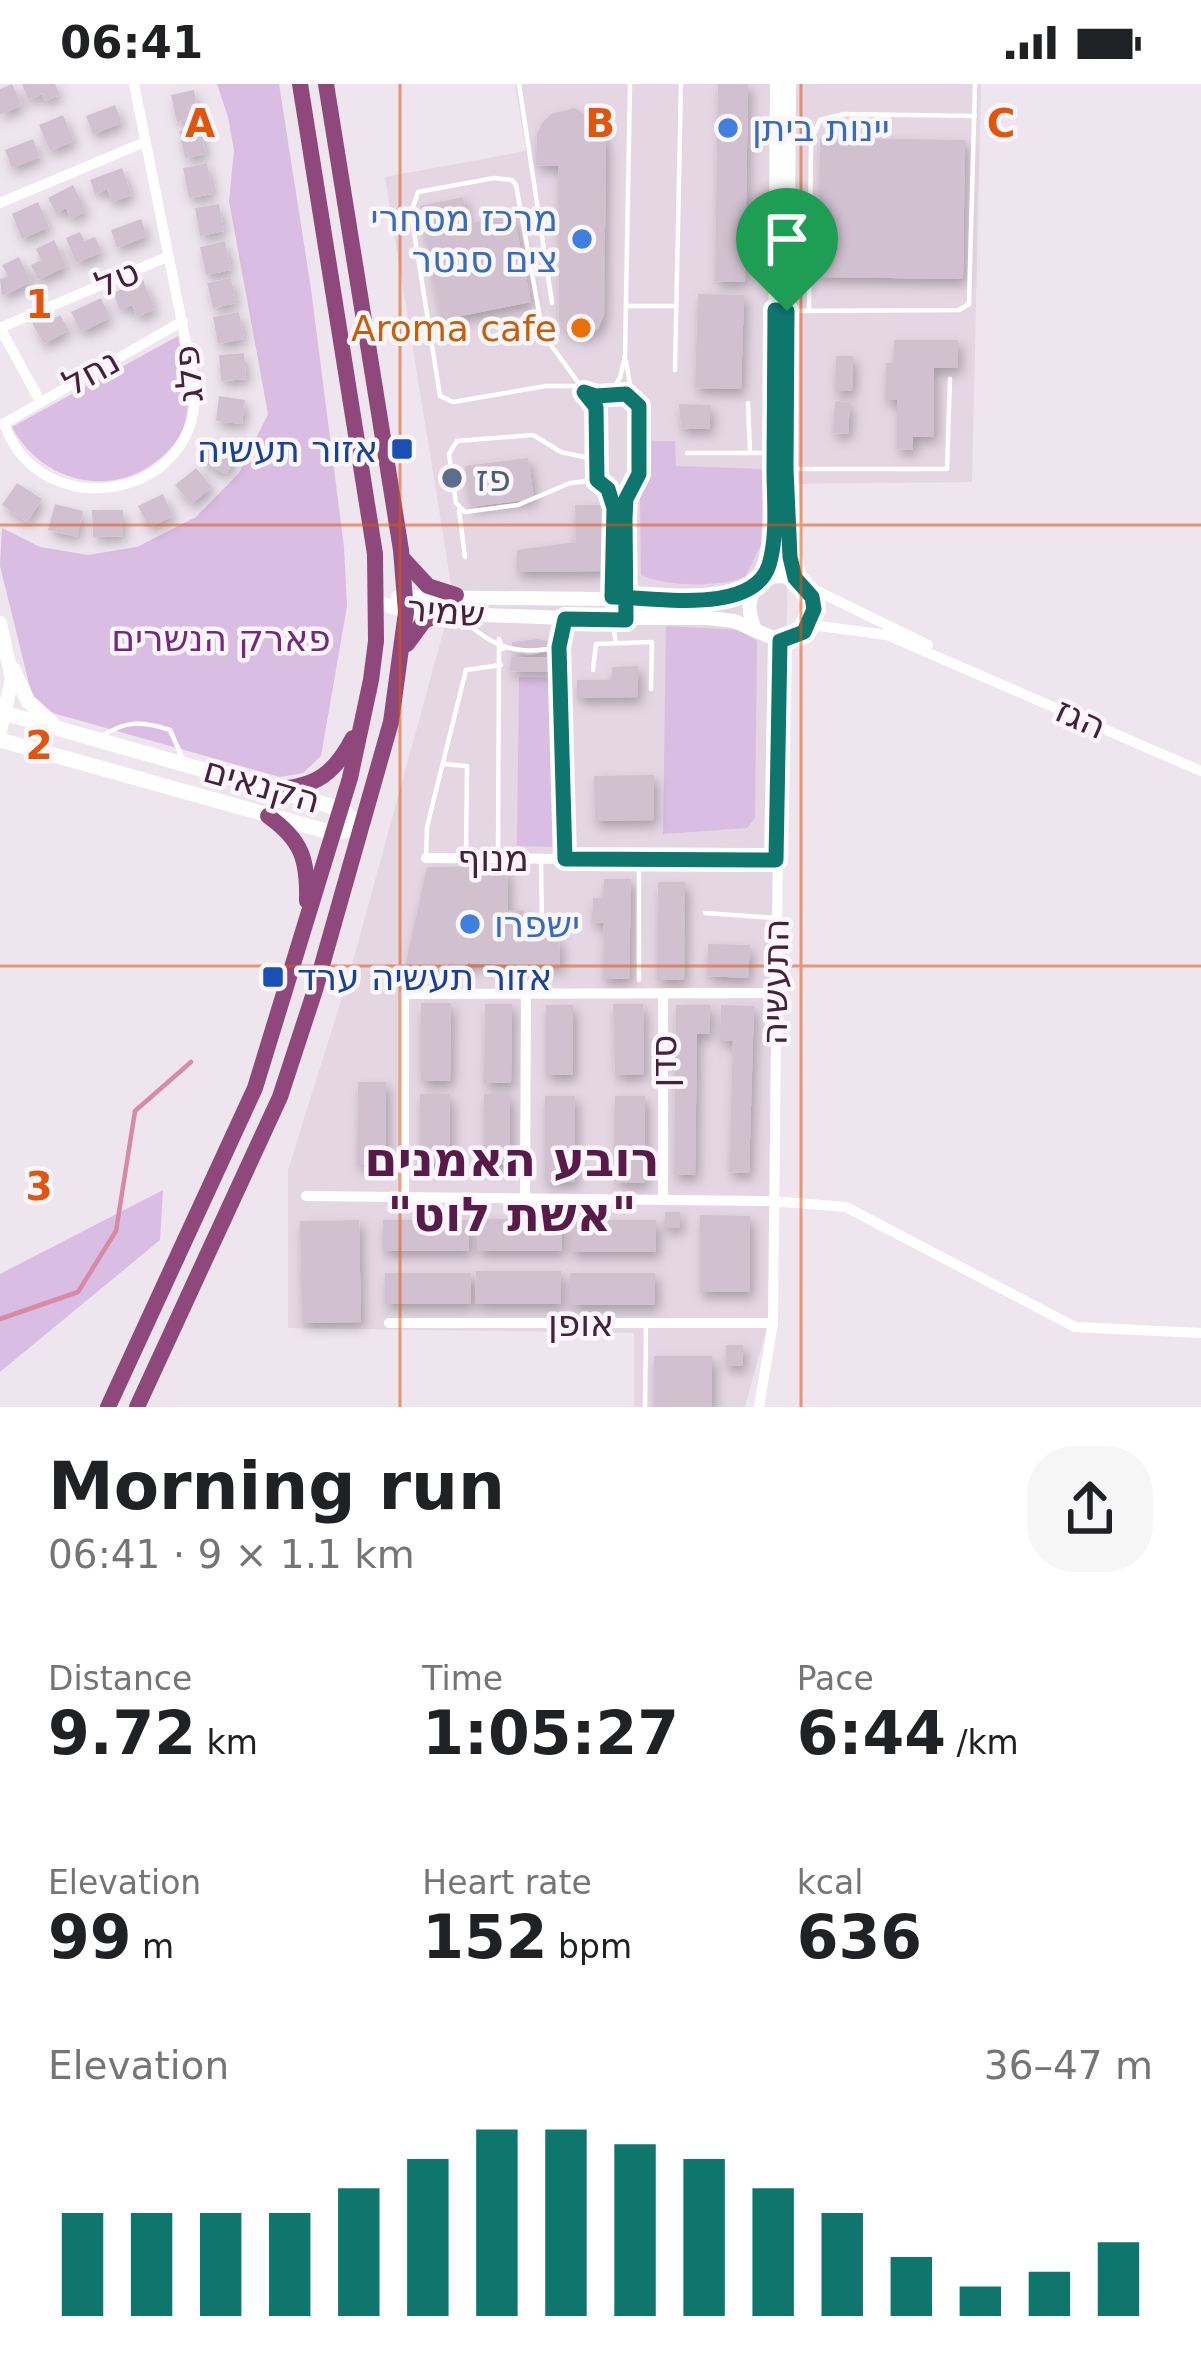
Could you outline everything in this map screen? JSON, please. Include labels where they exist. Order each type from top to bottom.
[{"type":"highway","points":[[108,1407],[255,1088],[340,809],[364,716],[376,641],[375,554],[300,84]]},
{"type":"highway","points":[[137,1407],[280,1097],[363,827],[391,722],[400,662],[405,604],[398,536],[326,84]]},
{"type":"highway","points":[[398,536],[405,564],[428,586],[456,596]]},
{"type":"highway","points":[[400,662],[412,632],[438,614]]},
{"type":"highway","points":[[277,789],[302,788],[324,779],[342,759],[364,716]]},
{"type":"highway","points":[[268,816],[289,831],[303,852],[308,867],[307,924]]},
{"type":"main road","points":[[0,684],[12,668],[36,712],[63,729]]},
{"type":"main road","name":"הקנאים","points":[[3,712],[340,809],[363,827]]},
{"type":"main road","name":"הקנאים","points":[[0,736],[333,833],[363,827]]},
{"type":"street","name":"פלג","points":[[2,424],[25,458],[56,481],[110,489],[150,475],[187,439],[195,392],[134,84]]},
{"type":"street","points":[[777,84],[781,311]]},
{"type":"street","points":[[778,463],[787,543],[814,609],[804,632],[780,641],[755,629],[748,614],[771,562],[789,84]]},
{"type":"street","points":[[0,203],[145,142]]},
{"type":"street","name":"טל","points":[[0,328],[167,256]]},
{"type":"street","name":"נחל","points":[[2,424],[183,321]]},
{"type":"street","points":[[0,328],[40,401]]},
{"type":"street","points":[[619,597],[626,499],[634,484],[639,474],[639,406],[632,398],[609,393],[596,407],[597,480],[617,491],[634,484]]},
{"type":"street","points":[[608,489],[614,508],[619,619]]},
{"type":"street","points":[[759,584],[776,575],[800,582]]},
{"type":"street","name":"הגז","points":[[800,582],[892,625],[962,665]]},
{"type":"street","name":"שמיר","points":[[375,602],[405,604],[456,596],[724,599],[759,584]]},
{"type":"street","name":"שמיר","points":[[405,604],[458,615],[709,618],[755,629]]},
{"type":"street","points":[[0,623],[12,668],[0,736]]},
{"type":"street","name":"הגז","points":[[804,632],[819,626],[887,635],[1201,770]]},
{"type":"street","name":"התעשיה","points":[[760,1407],[773,1323],[780,641]]},
{"type":"street","name":"מנוף","points":[[426,857],[776,860]]},
{"type":"street","points":[[404,1197],[404,994],[775,993]]},
{"type":"street","points":[[525,1198],[526,994]]},
{"type":"street","name":"סדן","points":[[663,994],[663,1200]]},
{"type":"street","points":[[306,1196],[772,1201],[846,1207],[1075,1327],[1201,1333]]},
{"type":"street","name":"אופן","points":[[389,1323],[773,1323]]},
{"type":"lane","points":[[520,84],[552,303]]},
{"type":"lane","points":[[630,84],[625,356],[632,398]]},
{"type":"lane","points":[[675,370],[680,84]]},
{"type":"lane","points":[[781,311],[959,310],[969,304],[975,84]]},
{"type":"lane","points":[[808,310],[811,141],[820,120],[844,115],[975,116]]},
{"type":"lane","points":[[596,407],[581,389],[540,325],[512,180],[494,178],[418,192],[411,213],[440,396],[453,402],[555,385],[581,389],[609,393],[620,378],[625,356]]},
{"type":"lane","points":[[626,306],[676,306]]},
{"type":"lane","points":[[687,453],[750,453],[778,463],[947,469],[950,379]]},
{"type":"lane","points":[[748,403],[750,453]]},
{"type":"lane","points":[[465,557],[449,454],[457,441],[533,436],[581,458],[588,458],[595,449]]},
{"type":"lane","points":[[460,510],[518,505],[570,483],[597,480]]},
{"type":"lane","points":[[458,615],[503,650],[521,653],[559,647]]},
{"type":"lane","points":[[565,619],[559,647],[565,859]]},
{"type":"lane","points":[[616,643],[619,619]]},
{"type":"lane","points":[[497,858],[499,639],[503,650]]},
{"type":"lane","points":[[593,670],[596,644],[652,642],[651,689]]},
{"type":"lane","points":[[426,857],[427,827],[466,670],[501,665]]},
{"type":"lane","points":[[98,739],[116,727],[142,721],[170,730],[184,762]]},
{"type":"lane","points":[[443,764],[467,766],[466,858]]},
{"type":"lane","points":[[541,858],[542,930]]},
{"type":"lane","points":[[639,859],[639,980]]},
{"type":"lane","points":[[705,913],[776,918]]},
{"type":"lane","points":[[645,1407],[646,1323]]},
{"type":"shaded area","points":[[515,84],[981,84],[972,482],[790,484],[770,1316],[745,1407],[634,1407],[634,1333],[288,1328],[288,1170],[350,972],[453,596],[385,177],[526,151]]},
{"type":"green space","name":"פארק הנשרים","points":[[217,84],[279,84],[344,547],[347,606],[321,756],[303,773],[280,777],[35,708],[0,566],[2,528],[40,547],[88,555],[137,547],[196,517],[239,473],[268,414],[229,201],[234,150]]},
{"type":"green space","points":[[178,336],[187,388],[184,426],[165,454],[135,474],[95,481],[56,471],[24,445],[12,427]]},
{"type":"green space","points":[[645,441],[675,441],[676,466],[764,469],[761,545],[745,577],[693,584],[641,575]]},
{"type":"green space","points":[[666,626],[739,630],[757,641],[755,818],[747,828],[663,834]]},
{"type":"green space","points":[[519,677],[560,678],[558,847],[517,846]]},
{"type":"green space","points":[[163,1190],[160,1240],[0,1372],[0,1274]]},
{"type":"building","points":[[12,84],[22,105],[0,115],[0,89]]},
{"type":"building","points":[[22,84],[55,84],[60,95],[45,101],[42,94],[28,100]]},
{"type":"building","points":[[718,84],[748,84],[745,282],[715,281]]},
{"type":"building","points":[[194,90],[199,117],[177,122],[171,95]]},
{"type":"building","points":[[115,105],[122,123],[93,134],[86,116]]},
{"type":"building","name":"מרכז מסחרי צים סנטר","points":[[574,108],[599,121],[606,144],[604,315],[598,329],[584,337],[569,333],[559,320],[558,166],[536,165],[542,123],[551,114]]},
{"type":"building","points":[[63,115],[74,141],[50,151],[39,125]]},
{"type":"building","points":[[200,126],[206,154],[185,158],[179,131]]},
{"type":"building","points":[[820,138],[965,140],[963,279],[818,277]]},
{"type":"building","points":[[33,139],[40,157],[12,168],[5,150]]},
{"type":"building","points":[[207,163],[213,194],[189,198],[183,168]]},
{"type":"building","points":[[122,168],[132,195],[112,202],[107,189],[95,194],[90,180]]},
{"type":"building","points":[[73,185],[86,211],[71,219],[66,208],[56,213],[48,198]]},
{"type":"building","points":[[463,197],[468,223],[514,215],[531,302],[441,320],[420,206]]},
{"type":"building","points":[[38,202],[49,227],[22,239],[12,214]]},
{"type":"building","points":[[219,204],[224,231],[200,236],[195,208]]},
{"type":"building","points":[[141,219],[147,236],[117,248],[111,230]]},
{"type":"building","points":[[80,232],[84,241],[95,237],[102,252],[76,263],[66,238]]},
{"type":"building","points":[[54,240],[67,266],[38,280],[31,265],[41,260],[36,249]]},
{"type":"building","points":[[225,241],[231,270],[206,275],[200,247]]},
{"type":"building","points":[[19,257],[31,282],[2,296],[0,279],[8,276],[2,265]]},
{"type":"building","points":[[231,278],[236,303],[213,308],[207,283]]},
{"type":"building","points":[[143,280],[155,309],[137,317],[132,305],[120,310],[113,293]]},
{"type":"building","points":[[698,294],[744,295],[741,389],[695,388]]},
{"type":"building","points":[[101,298],[110,318],[81,332],[71,312]]},
{"type":"building","points":[[239,312],[244,339],[218,344],[213,317]]},
{"type":"building","points":[[60,315],[69,330],[44,344],[32,323]]},
{"type":"building","points":[[894,340],[958,340],[958,368],[934,368],[934,437],[913,437],[913,450],[897,449],[897,400],[885,400],[886,363],[894,363]]},
{"type":"building","points":[[244,353],[246,379],[221,381],[219,355]]},
{"type":"building","points":[[836,356],[853,356],[852,391],[835,391]]},
{"type":"building","points":[[219,396],[245,400],[242,424],[216,421]]},
{"type":"building","points":[[835,401],[850,402],[848,434],[833,433]]},
{"type":"building","points":[[679,404],[710,405],[710,429],[681,428]]},
{"type":"building","points":[[213,439],[238,449],[227,474],[202,463]]},
{"type":"building","points":[[528,458],[534,499],[470,507],[465,466]]},
{"type":"building","points":[[196,468],[212,487],[191,504],[175,485]]},
{"type":"building","points":[[17,483],[42,499],[27,522],[2,505]]},
{"type":"building","points":[[163,494],[173,516],[149,528],[138,506]]},
{"type":"building","points":[[55,504],[83,511],[77,537],[48,530]]},
{"type":"building","points":[[575,505],[602,505],[603,571],[517,572],[517,550],[576,542]]},
{"type":"building","points":[[92,510],[123,510],[123,536],[93,537]]},
{"type":"building","points":[[512,642],[551,642],[552,650],[529,655],[512,651]]},
{"type":"building","points":[[511,657],[554,658],[554,672],[510,671]]},
{"type":"building","points":[[638,666],[638,697],[577,698],[577,680],[612,680],[612,667]]},
{"type":"building","points":[[654,775],[654,820],[595,821],[594,776]]},
{"type":"building","name":"ישפרו","points":[[427,867],[507,867],[508,911],[524,910],[525,937],[559,937],[560,967],[468,963],[467,973],[404,972]]},
{"type":"building","points":[[604,879],[631,879],[629,979],[603,979],[604,923],[592,923],[593,898],[603,898]]},
{"type":"building","points":[[658,882],[685,882],[684,980],[657,980]]},
{"type":"building","points":[[708,944],[750,945],[748,978],[707,976]]},
{"type":"building","points":[[421,1003],[451,1003],[450,1081],[421,1081]]},
{"type":"building","points":[[485,1004],[512,1004],[511,1083],[484,1083]]},
{"type":"building","points":[[613,1004],[643,1004],[644,1074],[615,1075]]},
{"type":"building","points":[[546,1005],[573,1005],[573,1075],[546,1075]]},
{"type":"building","points":[[676,1005],[710,1005],[709,1034],[697,1034],[695,1175],[674,1175]]},
{"type":"building","points":[[721,1005],[754,1006],[749,1173],[729,1172],[733,1041],[720,1041]]},
{"type":"building","points":[[358,1082],[386,1082],[386,1165],[357,1165]]},
{"type":"building","points":[[420,1094],[450,1094],[450,1164],[420,1164]]},
{"type":"building","points":[[484,1094],[510,1094],[510,1165],[484,1165]]},
{"type":"building","points":[[545,1096],[575,1096],[575,1182],[545,1182]]},
{"type":"building","points":[[615,1096],[645,1096],[645,1183],[615,1182]]},
{"type":"building","points":[[665,1212],[680,1212],[680,1228],[664,1228]]},
{"type":"building","points":[[700,1215],[750,1216],[750,1292],[700,1292]]},
{"type":"building","points":[[477,1219],[562,1219],[562,1251],[477,1251]]},
{"type":"building","points":[[359,1220],[361,1322],[302,1323],[300,1221]]},
{"type":"building","points":[[383,1220],[469,1220],[469,1251],[383,1251]]},
{"type":"building","points":[[571,1220],[656,1220],[656,1252],[571,1252]]},
{"type":"building","points":[[476,1271],[561,1271],[561,1304],[475,1304]]},
{"type":"building","points":[[385,1273],[471,1273],[471,1304],[385,1304]]},
{"type":"building","points":[[570,1273],[655,1273],[655,1305],[570,1305]]},
{"type":"building","points":[[726,1345],[743,1345],[743,1366],[726,1366]]},
{"type":"building","points":[[654,1356],[712,1356],[712,1407],[654,1407]]},
{"type":"waterway","points":[[0,1319],[78,1292],[116,1231],[135,1111],[191,1062]]},
{"type":"place","name":"יינות ביתן","points":[[728,128]]},
{"type":"place","name":"מרכז מסחרי צים סנטר","points":[[582,239]]},
{"type":"place","name":"Aroma cafe","points":[[581,328]]},
{"type":"place","name":"אזור תעשיה","points":[[402,449]]},
{"type":"place","name":"פז","points":[[452,478]]},
{"type":"place","name":"ישפרו","points":[[470,924]]},
{"type":"place","name":"אזור תעשיה ערד","points":[[273,977]]},
{"type":"district","name":"רובע האמנים \"אשת לוט\"","points":[[512,1186]]},
{"type":"route","points":[[787,311],[775,310],[774,469],[786,469],[787,543],[795,578],[805,585],[814,609],[804,632],[780,641],[776,860],[565,859],[559,647],[565,619],[626,620],[627,597],[625,518],[626,499],[639,474],[639,406],[626,394],[584,392],[596,407],[597,480],[608,489],[614,508],[612,597],[627,597],[695,599],[724,599],[738,595],[763,581],[771,562],[774,469],[786,469],[787,311]]}]
